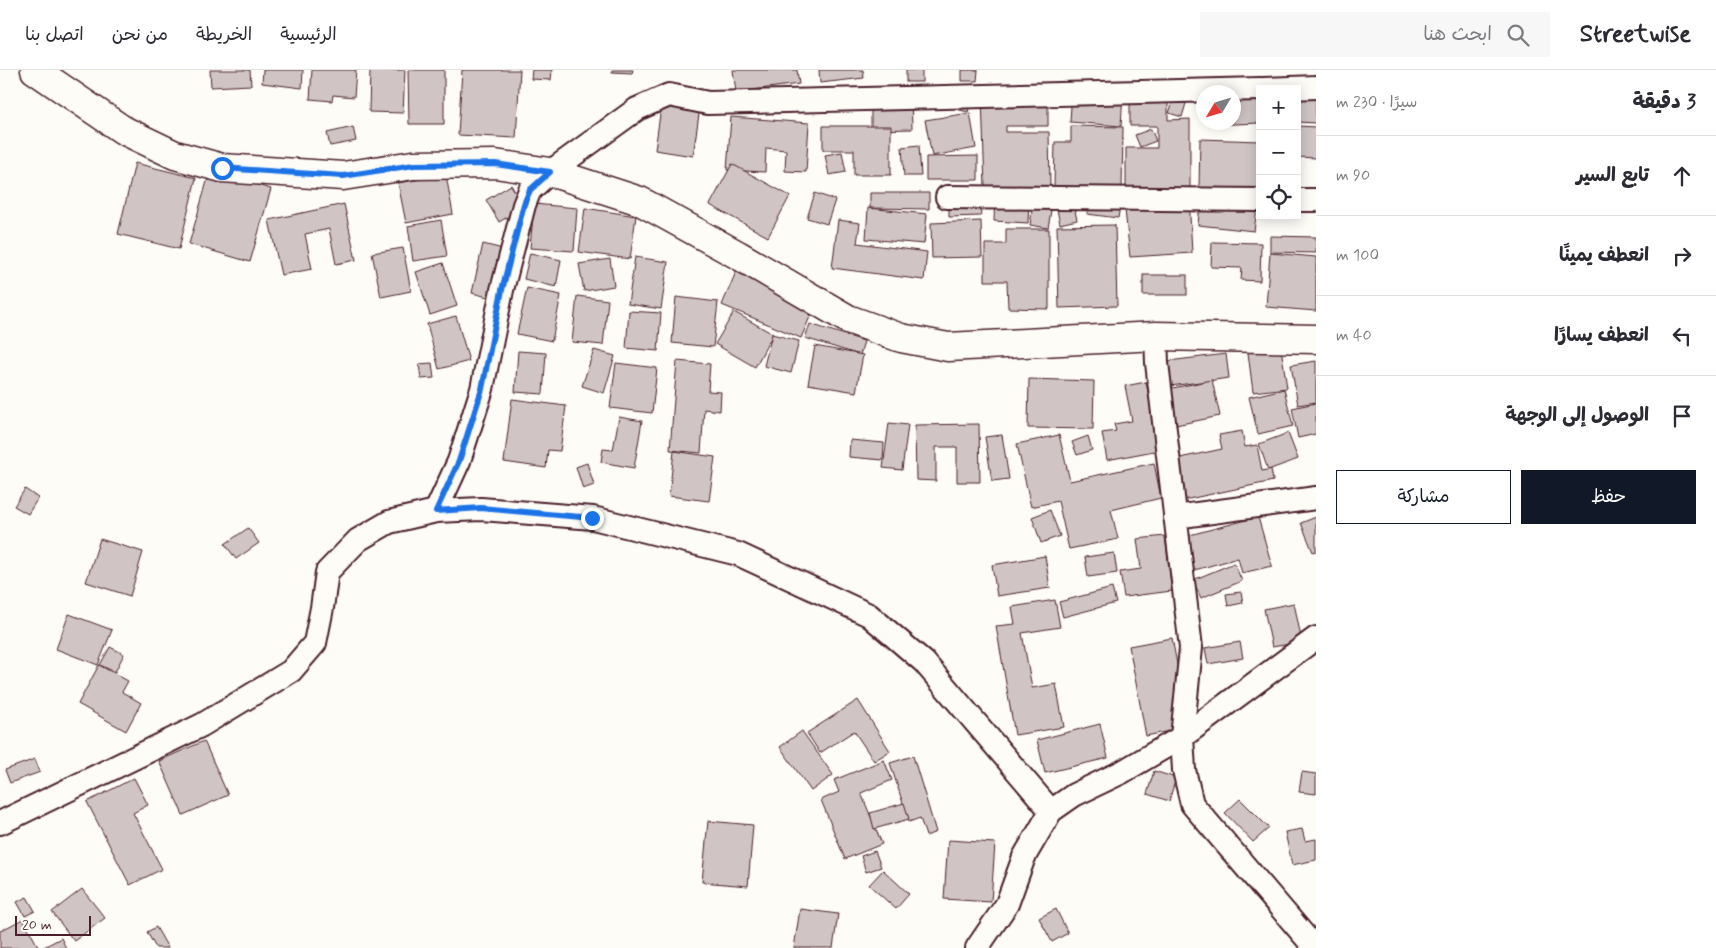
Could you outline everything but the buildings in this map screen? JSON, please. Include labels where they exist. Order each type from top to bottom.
[{"type":"main road","points":[[35,70],[123,130],[174,154],[222,168],[343,176],[414,165],[495,164],[550,172],[640,201],[848,319],[901,338],[948,347],[1156,336],[1316,339]]},
{"type":"street","points":[[1301,88],[1316,87]]},
{"type":"street","points":[[436,511],[459,461],[482,389],[502,290],[524,204],[530,190],[550,172],[636,109],[669,95],[708,103],[1256,89]]},
{"type":"street","points":[[947,198],[1256,200]]},
{"type":"street","points":[[1301,200],[1316,200]]},
{"type":"street","points":[[1156,336],[1157,363],[1191,648],[1182,737],[1184,770],[1192,804],[1315,948]]},
{"type":"street","points":[[1175,517],[1316,498]]},
{"type":"street","points":[[0,824],[202,725],[291,671],[316,643],[327,572],[358,540],[389,522],[436,511],[481,508],[592,518],[738,554],[869,615],[924,662],[1051,810]]},
{"type":"street","points":[[977,948],[1007,904],[1024,857],[1051,810],[1074,795],[1122,772],[1182,737],[1316,638]]},
{"type":"route","points":[[222,168],[343,176],[414,165],[495,164],[550,172],[530,190],[524,204],[502,290],[482,389],[459,461],[436,511],[481,508],[592,518]]}]
